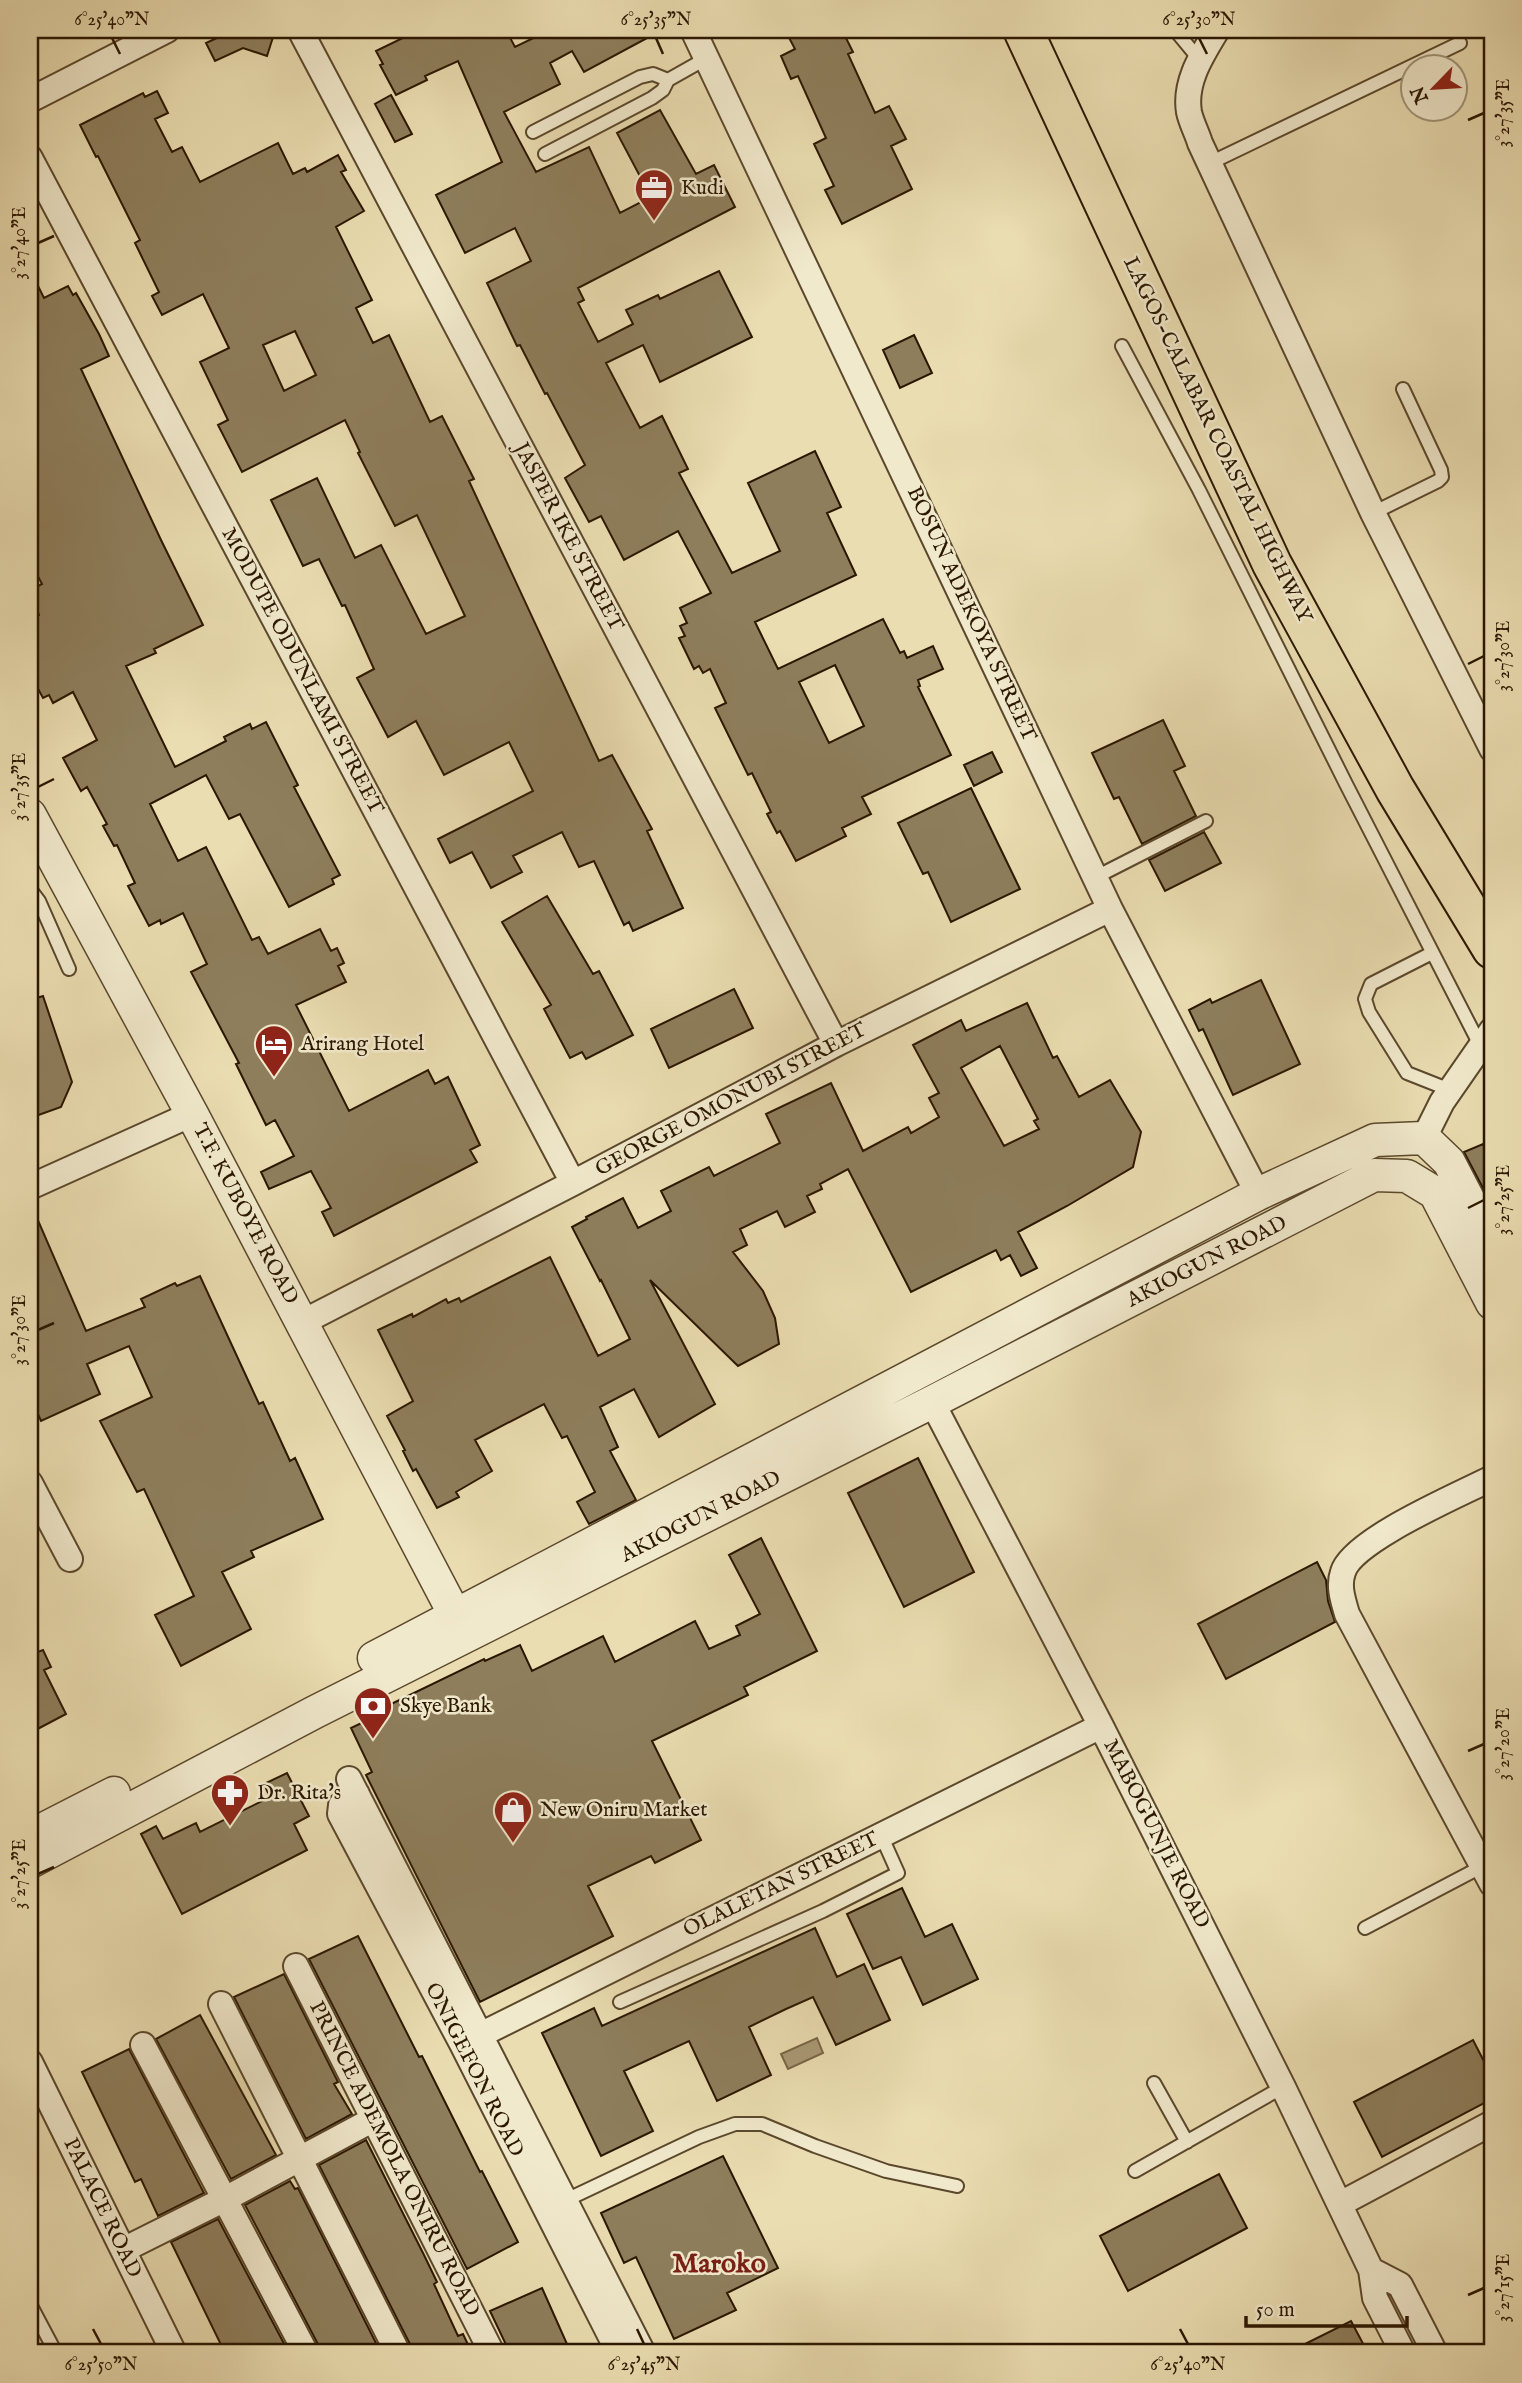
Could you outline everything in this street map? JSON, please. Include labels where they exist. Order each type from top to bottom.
[{"type":"highway","name":"LAGOS-CALABAR COASTAL HIGHWAY","points":[[1023,30],[1272,564],[1395,789],[1492,949]]},
{"type":"street","points":[[30,100],[167,30]]},
{"type":"street","name":"JASPER IKE STREET","points":[[300,30],[836,1044]]},
{"type":"street","name":"BOSUN ADEKOYA STREET","points":[[693,30],[1110,909],[1258,1194]]},
{"type":"street","points":[[1217,30],[1199,59],[1189,86],[1189,112],[1210,163],[1373,513],[1492,749]]},
{"type":"street","name":"MODUPE ODUNLAMI STREET","points":[[30,158],[573,1183]]},
{"type":"street","name":"T.F. KUBOYE ROAD","points":[[30,815],[303,1322],[455,1615]]},
{"type":"street","name":"GEORGE OMONUBI STREET","points":[[303,1322],[836,1044],[1110,909]]},
{"type":"street","points":[[1424,1138],[1450,1090],[1486,1037]]},
{"type":"street","points":[[30,1187],[192,1114]]},
{"type":"street","points":[[30,1836],[1258,1194],[1376,1140],[1424,1138],[1449,1162],[1492,1245]]},
{"type":"street","name":"AKIOGUN ROAD","points":[[30,1862],[314,1712],[932,1402],[1374,1175],[1407,1176],[1435,1193],[1492,1303]]},
{"type":"street","name":"MABOGUNJE ROAD","points":[[932,1402],[1101,1726],[1283,2087],[1371,2270],[1375,2298],[1403,2353]]},
{"type":"street","points":[[1487,1875],[1347,1614],[1340,1591],[1343,1570],[1355,1554],[1374,1539],[1492,1478]]},
{"type":"street","points":[[30,1483],[70,1559]]},
{"type":"street","name":"OLALETAN STREET","points":[[470,2040],[1101,1726]]},
{"type":"street","name":"ONIGEFON ROAD","points":[[353,1786],[341,1805],[340,1814],[564,2201],[643,2353]]},
{"type":"street","name":"PRINCE ADEMOLA ONIRU ROAD","points":[[296,1965],[492,2353]]},
{"type":"street","points":[[221,2004],[398,2353]]},
{"type":"street","name":"ONIGEFON ROAD","points":[[470,2040],[620,2353]]},
{"type":"street","points":[[143,2045],[306,2353]]},
{"type":"street","name":"PALACE ROAD","points":[[30,2062],[174,2353]]},
{"type":"street","points":[[123,2250],[374,2119]]},
{"type":"street","points":[[1340,2204],[1492,2123]]},
{"type":"street","points":[[1371,2270],[1399,2286],[1434,2353]]},
{"type":"lane","points":[[1175,30],[1199,59]]},
{"type":"lane","points":[[1210,163],[1460,43]]},
{"type":"lane","points":[[545,154],[652,98],[663,90],[668,80],[708,58]]},
{"type":"lane","points":[[533,132],[640,77],[653,74],[668,80]]},
{"type":"lane","points":[[593,102],[603,124]]},
{"type":"lane","points":[[1122,346],[1199,490],[1432,953],[1486,1037]]},
{"type":"lane","points":[[1373,513],[1438,481],[1441,477],[1441,470],[1403,388]]},
{"type":"lane","points":[[1096,877],[1206,821]]},
{"type":"lane","points":[[30,889],[39,901],[69,969]]},
{"type":"lane","points":[[1432,953],[1371,984],[1364,999],[1369,1012],[1407,1073],[1450,1090]]},
{"type":"lane","points":[[620,2001],[823,1911],[898,1873],[880,1835]]},
{"type":"lane","points":[[1365,1928],[1487,1875]]},
{"type":"lane","points":[[1153,2084],[1187,2142]]},
{"type":"lane","points":[[1135,2171],[1283,2087]]},
{"type":"lane","points":[[564,2201],[699,2137],[735,2124],[762,2124],[886,2171],[957,2186]]},
{"type":"lane","points":[[30,2304],[56,2353]]},
{"type":"shaded area","points":[[817,2038],[823,2053],[788,2069],[781,2054]]},
{"type":"building","points":[[234,30],[262,30],[274,34],[267,56],[243,48],[215,61],[206,43]]},
{"type":"building","points":[[419,30],[506,30],[515,47],[550,30],[554,30],[558,38],[573,30],[662,30],[584,72],[572,51],[550,63],[560,84],[504,112],[536,172],[589,147],[620,213],[651,197],[617,133],[660,110],[696,174],[714,165],[735,207],[578,288],[584,300],[578,303],[598,342],[633,324],[626,310],[658,295],[660,299],[719,271],[752,337],[660,382],[643,345],[606,363],[640,428],[662,416],[688,469],[679,473],[732,573],[780,551],[748,483],[815,451],[841,507],[827,513],[856,575],[755,622],[778,669],[883,619],[900,653],[904,651],[907,658],[933,646],[943,669],[918,680],[918,687],[951,755],[862,797],[871,814],[842,828],[846,836],[796,861],[780,831],[777,833],[767,814],[771,812],[752,773],[748,775],[715,708],[726,703],[710,669],[703,673],[699,666],[694,669],[679,638],[685,636],[680,626],[687,623],[680,608],[711,593],[678,531],[624,560],[601,516],[589,522],[565,478],[585,465],[520,345],[517,346],[487,283],[531,261],[515,228],[465,253],[436,195],[502,162],[458,61],[425,76],[427,80],[396,95],[380,65],[383,64],[376,51]],"holes":[[[835,665],[864,726],[829,743],[799,682]]]},
{"type":"building","points":[[785,30],[842,30],[853,52],[848,54],[875,113],[889,106],[906,139],[891,146],[912,189],[842,224],[825,190],[834,186],[814,144],[826,138],[798,76],[791,79],[781,56],[795,49]]},
{"type":"building","points":[[157,91],[168,113],[155,119],[172,152],[182,147],[200,182],[278,143],[293,174],[305,168],[307,172],[338,155],[346,170],[341,172],[364,211],[336,227],[372,300],[356,308],[373,343],[389,335],[430,422],[442,416],[474,479],[469,481],[599,761],[612,755],[652,829],[647,831],[683,908],[633,931],[629,922],[624,925],[594,861],[579,867],[562,832],[513,856],[522,872],[491,888],[472,852],[450,863],[438,839],[533,791],[509,742],[444,775],[416,721],[388,737],[357,678],[374,669],[345,605],[342,606],[319,559],[303,566],[271,500],[317,478],[355,558],[381,545],[426,634],[465,616],[417,515],[395,526],[358,453],[360,452],[345,420],[242,472],[218,425],[228,420],[200,362],[229,348],[203,294],[162,315],[152,296],[159,292],[135,243],[140,240],[80,125],[143,93],[145,97]],"holes":[[[295,331],[316,375],[284,391],[263,345]]]},
{"type":"building","points":[[391,95],[412,134],[395,142],[375,104]]},
{"type":"building","points":[[30,270],[44,298],[68,286],[73,295],[76,293],[99,334],[109,356],[81,369],[203,625],[154,649],[156,653],[126,666],[175,767],[226,741],[224,737],[250,724],[252,729],[266,722],[298,785],[294,787],[340,875],[332,879],[334,884],[289,907],[240,814],[229,819],[206,775],[150,804],[178,861],[206,847],[252,940],[259,937],[268,954],[320,929],[331,951],[337,948],[344,963],[338,966],[346,982],[296,1005],[349,1111],[428,1070],[435,1084],[448,1077],[480,1145],[470,1150],[477,1162],[334,1236],[322,1212],[331,1208],[311,1171],[269,1189],[261,1172],[294,1156],[275,1120],[266,1125],[236,1064],[239,1063],[191,972],[207,964],[183,913],[161,924],[160,920],[149,926],[128,886],[135,883],[117,845],[114,846],[103,826],[107,824],[87,787],[81,791],[63,758],[97,740],[73,692],[53,703],[49,695],[43,698],[30,674],[30,620],[39,615],[30,590],[42,584],[30,561]]},
{"type":"building","points":[[914,335],[932,373],[900,388],[883,350]]},
{"type":"building","points":[[1163,720],[1185,766],[1174,771],[1196,816],[1142,844],[1119,797],[1114,799],[1092,753]]},
{"type":"building","points":[[992,752],[1002,772],[974,786],[964,765]]},
{"type":"building","points":[[971,788],[1020,889],[951,922],[928,872],[923,874],[898,823]]},
{"type":"building","points":[[1204,832],[1221,863],[1165,891],[1149,860]]},
{"type":"building","points":[[547,896],[593,974],[599,971],[633,1035],[586,1059],[582,1052],[570,1058],[544,1009],[551,1005],[502,922]]},
{"type":"building","points":[[1261,980],[1300,1064],[1233,1095],[1203,1029],[1199,1031],[1189,1010],[1210,999],[1212,1003]]},
{"type":"building","points":[[734,989],[753,1028],[669,1068],[651,1029]]},
{"type":"building","points":[[43,996],[72,1082],[61,1107],[30,1118],[30,1000]]},
{"type":"building","points":[[1027,1003],[1053,1058],[1057,1056],[1079,1097],[1110,1080],[1141,1132],[1133,1167],[1018,1232],[1037,1268],[1021,1276],[1010,1255],[1001,1260],[996,1250],[911,1292],[848,1169],[820,1184],[822,1189],[807,1196],[815,1212],[785,1227],[777,1211],[740,1229],[747,1245],[733,1252],[763,1291],[775,1318],[779,1344],[738,1366],[650,1280],[715,1404],[659,1437],[634,1389],[600,1407],[618,1447],[610,1451],[636,1500],[589,1524],[577,1502],[595,1492],[567,1436],[562,1438],[544,1404],[475,1440],[492,1471],[456,1492],[459,1497],[437,1508],[416,1469],[413,1471],[387,1416],[413,1401],[378,1330],[412,1314],[413,1317],[446,1299],[448,1303],[459,1298],[461,1302],[550,1257],[598,1356],[630,1339],[572,1227],[623,1198],[638,1228],[671,1211],[661,1191],[709,1167],[714,1176],[780,1143],[766,1114],[831,1083],[863,1151],[908,1127],[911,1133],[939,1117],[929,1098],[939,1093],[913,1045],[961,1020],[966,1031]],"holes":[[[1000,1046],[1038,1119],[1034,1121],[1039,1129],[1004,1146],[961,1068]]]},
{"type":"building","points":[[1483,1144],[1492,1166],[1492,1185],[1484,1190],[1464,1152]]},
{"type":"building","points":[[30,1202],[86,1331],[145,1307],[141,1299],[175,1283],[177,1286],[200,1276],[259,1404],[263,1402],[290,1461],[295,1458],[323,1519],[251,1551],[254,1557],[222,1572],[251,1629],[181,1666],[155,1615],[194,1596],[144,1489],[137,1492],[100,1421],[152,1397],[129,1346],[87,1364],[100,1394],[41,1421],[30,1396]]},
{"type":"building","points":[[918,1458],[974,1572],[904,1607],[848,1493]]},
{"type":"building","name":"New Oniru Market","points":[[761,1538],[817,1651],[744,1687],[748,1695],[652,1741],[701,1840],[655,1863],[651,1856],[588,1886],[613,1936],[480,2002],[366,1775],[372,1772],[351,1728],[389,1710],[387,1706],[484,1659],[485,1661],[520,1645],[532,1671],[603,1636],[615,1662],[695,1621],[709,1649],[740,1635],[736,1626],[760,1614],[729,1555]]},
{"type":"building","points":[[1317,1562],[1326,1580],[1328,1601],[1335,1622],[1226,1679],[1198,1624]]},
{"type":"building","points":[[30,1642],[35,1653],[43,1650],[51,1667],[44,1670],[66,1714],[30,1733]]},
{"type":"building","points":[[287,1773],[309,1816],[294,1824],[307,1850],[182,1914],[141,1834],[156,1826],[163,1839],[196,1823],[200,1832],[270,1797],[264,1784]]},
{"type":"building","points":[[902,1888],[925,1937],[952,1924],[978,1979],[923,2005],[901,1957],[873,1969],[847,1914]]},
{"type":"building","points":[[815,1928],[837,1977],[864,1964],[890,2020],[836,2045],[813,1997],[786,2009],[749,2027],[771,2075],[717,2101],[689,2041],[624,2071],[653,2131],[601,2156],[542,2033],[594,2008],[602,2026]]},
{"type":"building","points":[[358,1936],[518,2242],[467,2269],[309,1959]]},
{"type":"building","points":[[284,1974],[338,2082],[334,2084],[352,2114],[306,2139],[234,1997]]},
{"type":"building","points":[[200,2015],[276,2155],[231,2179],[156,2039]]},
{"type":"building","points":[[1473,2040],[1492,2077],[1492,2099],[1382,2157],[1354,2102]]},
{"type":"building","points":[[129,2049],[204,2193],[158,2216],[141,2179],[135,2182],[82,2072]]},
{"type":"building","points":[[366,2140],[437,2282],[434,2284],[458,2336],[463,2334],[472,2353],[413,2353],[319,2165]]},
{"type":"building","points":[[723,2156],[778,2268],[727,2293],[736,2310],[674,2339],[636,2257],[624,2263],[601,2213]]},
{"type":"building","points":[[1219,2174],[1247,2228],[1128,2291],[1100,2236]]},
{"type":"building","points":[[290,2181],[295,2189],[298,2188],[381,2353],[321,2353],[245,2205]]},
{"type":"building","points":[[218,2219],[289,2353],[225,2353],[171,2242]]},
{"type":"building","points":[[542,2288],[571,2353],[510,2353],[490,2311]]},
{"type":"building","points":[[1351,2321],[1368,2353],[1287,2353]]},
{"type":"place","name":"Kudi","points":[[654,222]]},
{"type":"place","name":"Arirang Hotel","points":[[274,1078]]},
{"type":"place","name":"Skye Bank","points":[[373,1740]]},
{"type":"place","name":"Dr. Rita's","points":[[230,1827]]},
{"type":"place","name":"New Oniru Market","points":[[513,1844]]},
{"type":"district","name":"Maroko","points":[[719,2264]]}]
